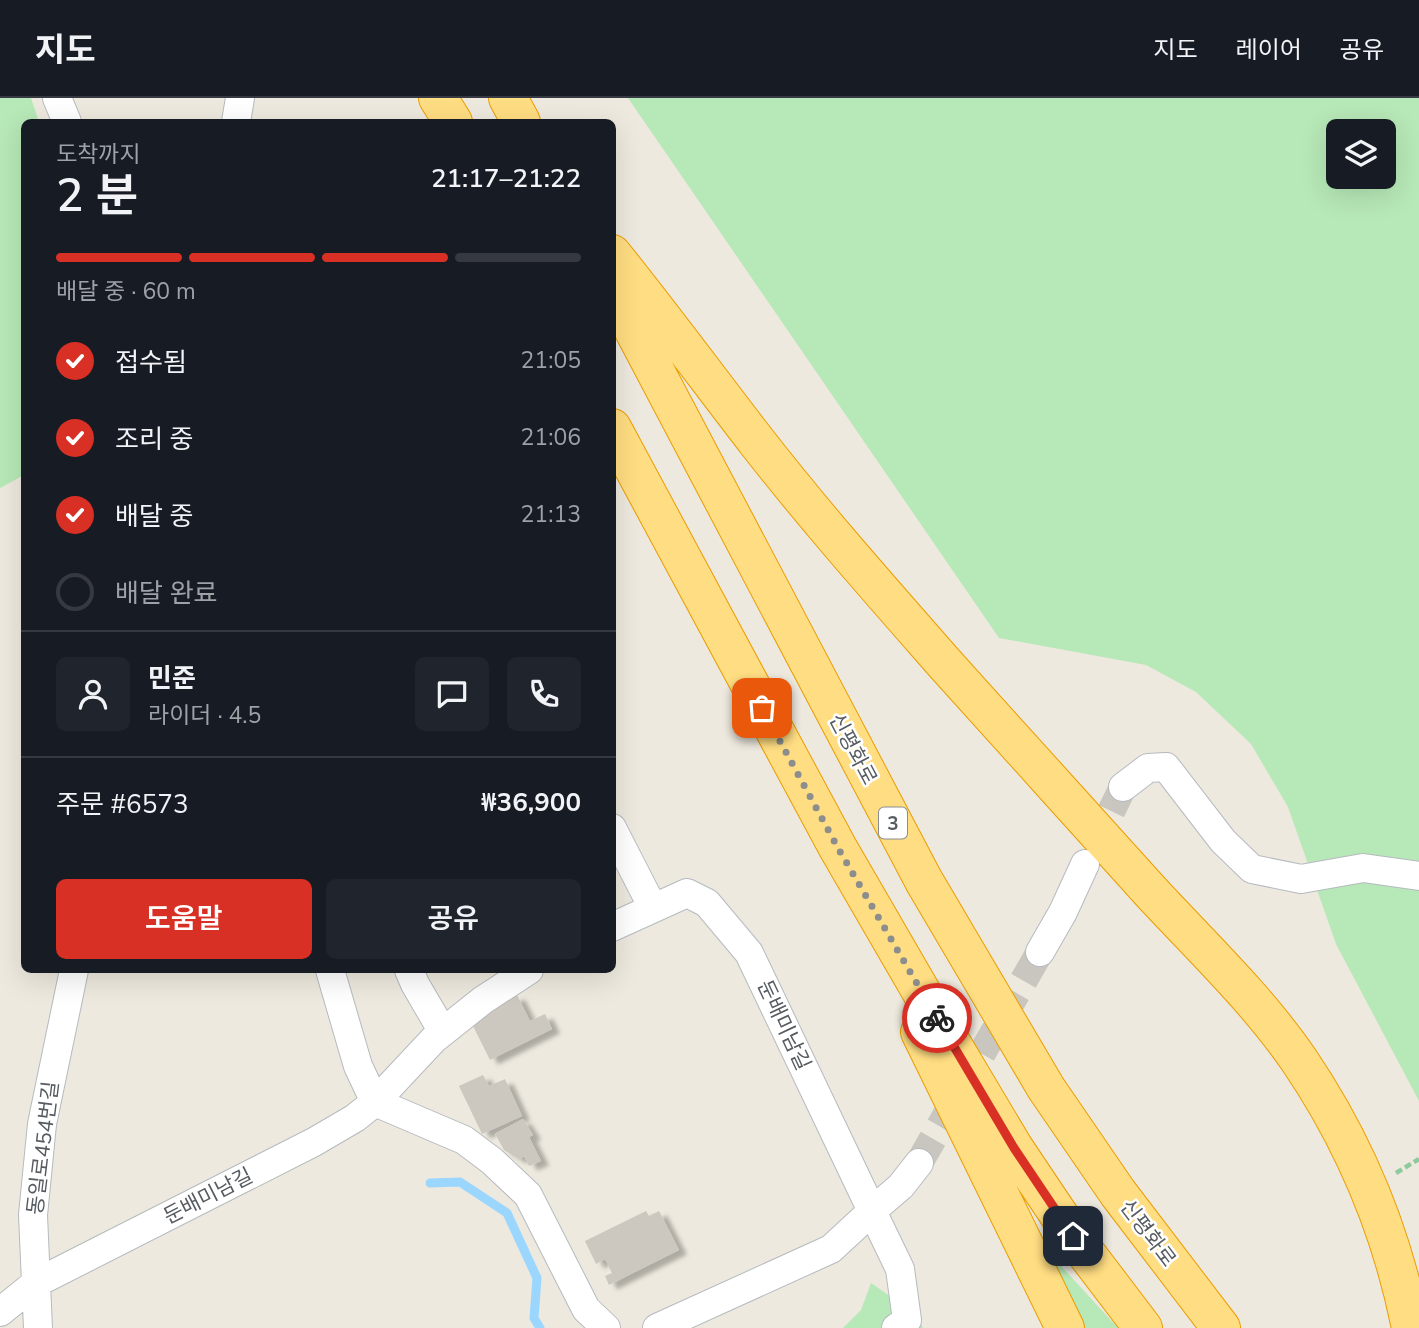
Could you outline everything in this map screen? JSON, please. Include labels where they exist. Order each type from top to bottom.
[{"type":"highway","points":[[439,98],[451,119]]},
{"type":"highway","points":[[508,98],[519,119]]},
{"type":"highway","points":[[616,259],[825,526],[972,694],[1220,965],[1298,1058],[1348,1143],[1370,1190],[1391,1250],[1411,1328]]},
{"type":"highway","name":"신평화로","points":[[616,297],[931,892],[1046,1088],[1118,1193],[1221,1328]]},
{"type":"highway","points":[[616,435],[838,848],[1014,1148],[1073,1236],[1143,1328]]},
{"type":"highway","points":[[838,848],[935,1065],[1065,1328]]},
{"type":"street","points":[[57,98],[66,119]]},
{"type":"street","points":[[236,119],[240,98]]},
{"type":"street","points":[[1123,787],[1148,768],[1166,767],[1223,841],[1252,869],[1301,878],[1363,868],[1419,876]]},
{"type":"street","points":[[616,836],[653,908]]},
{"type":"street","points":[[1040,952],[1086,864]]},
{"type":"street","name":"둔배미남길","points":[[616,926],[687,893],[707,903],[750,953],[872,1211]]},
{"type":"street","name":"동일로454번길","points":[[38,1328],[33,1215],[42,1124],[73,973]]},
{"type":"street","points":[[331,973],[358,1066],[375,1102],[464,1140],[492,1161],[528,1195],[586,1308],[606,1328]]},
{"type":"street","points":[[410,973],[443,1032]]},
{"type":"street","name":"둔배미남길","points":[[0,1312],[36,1283],[314,1142],[355,1118],[375,1102],[443,1032],[483,1000],[524,973]]},
{"type":"street","points":[[657,1328],[831,1249],[901,1186],[919,1163]]},
{"type":"street","points":[[872,1211],[900,1269],[907,1320],[896,1328]]},
{"type":"green space","points":[[0,98],[31,98],[38,119],[21,119],[21,477],[0,488]]},
{"type":"green space","points":[[628,98],[1419,98],[1419,1101],[1336,944],[1288,807],[1251,744],[1196,692],[1146,665],[999,638]]},
{"type":"green space","points":[[1028,1230],[1118,1328],[1082,1328]]},
{"type":"green space","points":[[871,1283],[916,1314],[923,1328],[843,1328],[861,1310]]},
{"type":"building","points":[[517,995],[530,1021],[545,1014],[552,1029],[490,1060],[469,1018]]},
{"type":"building","points":[[483,1075],[489,1086],[505,1079],[522,1116],[482,1134],[459,1086]]},
{"type":"building","points":[[523,1119],[533,1135],[529,1137],[541,1161],[529,1166],[524,1156],[519,1159],[504,1150],[495,1134]]},
{"type":"building","points":[[646,1211],[649,1216],[659,1211],[679,1250],[609,1285],[605,1276],[612,1273],[605,1259],[596,1264],[585,1241]]},
{"type":"waterway","points":[[430,1183],[460,1182],[507,1213],[537,1278],[534,1318],[540,1328]]},
{"type":"tunnel","points":[[1093,849],[1123,787]]},
{"type":"tunnel","points":[[919,1163],[1040,952]]},
{"type":"way so far","points":[[762,708],[838,848],[937,1018]]},
{"type":"route","points":[[937,1018],[1014,1148],[1073,1236]]}]
